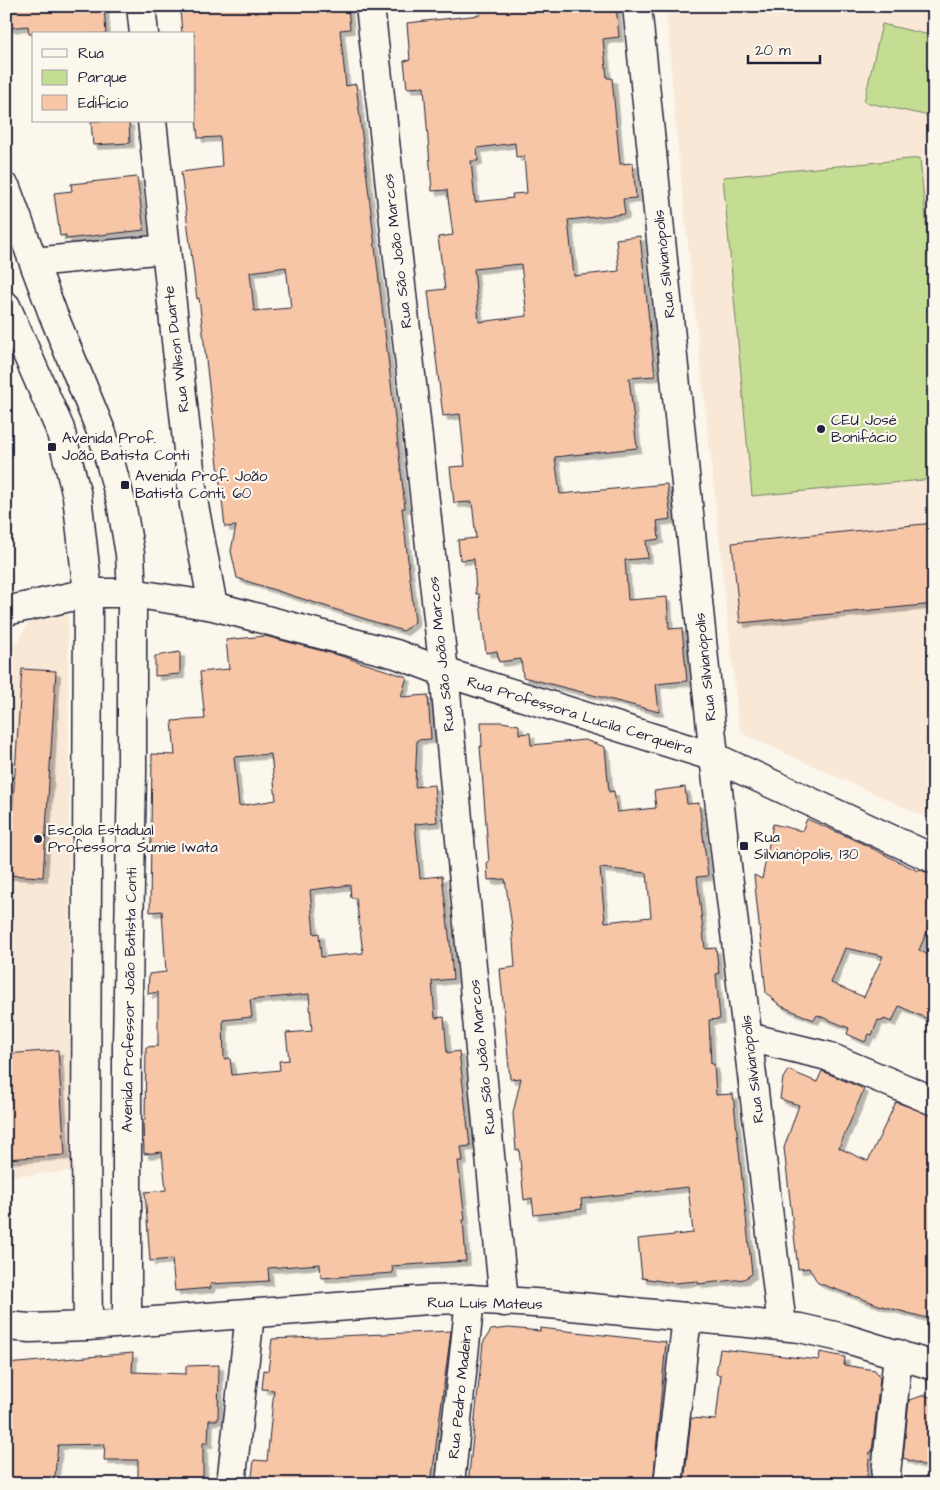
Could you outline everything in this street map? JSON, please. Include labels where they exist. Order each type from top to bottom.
[{"type":"street","points":[[141,6],[144,32]]},
{"type":"street","name":"Rua São João Marcos","points":[[370,6],[444,672],[504,1302]]},
{"type":"street","name":"Rua Silvianópolis","points":[[637,6],[714,756],[782,1326]]},
{"type":"street","name":"Rua Wilson Duarte","points":[[152,122],[194,505],[213,606]]},
{"type":"street","name":"Avenida Professor João Batista Conti","points":[[6,188],[53,314],[103,436],[122,510],[130,554],[132,593],[127,1047],[127,1323]]},
{"type":"street","points":[[34,262],[165,250]]},
{"type":"street","points":[[6,306],[60,429],[77,496],[88,593],[86,1149],[88,1326]]},
{"type":"street","name":"Rua Professora Lucila Cerqueira","points":[[6,610],[88,593],[132,593],[213,606],[396,654],[444,672],[714,756],[934,859]]},
{"type":"street","points":[[748,1037],[827,1056],[934,1101]]},
{"type":"street","name":"Rua Luís Mateus","points":[[14,1330],[428,1300],[470,1299],[550,1304],[782,1326],[844,1338],[934,1366]]},
{"type":"street","name":"Rua Pedro Madeira","points":[[450,1484],[470,1299]]},
{"type":"street","points":[[232,1484],[250,1314]]},
{"type":"street","points":[[668,1484],[687,1317]]},
{"type":"street","points":[[884,1484],[898,1354]]},
{"type":"shaded area","name":"CEU José Bonifácio","points":[[666,6],[934,6],[934,821],[745,735],[739,727],[676,131]]},
{"type":"shaded area","name":"Escola Estadual Professora Sumie Iwata","points":[[68,611],[71,1171],[6,1177],[6,635],[18,642],[31,618]]},
{"type":"green space","points":[[882,24],[934,36],[934,117],[864,102]]},
{"type":"green space","points":[[920,158],[934,305],[934,479],[752,496],[723,177]]},
{"type":"building","points":[[6,6],[104,6],[106,32],[32,32],[32,34],[29,34],[28,26],[6,28]]},
{"type":"building","points":[[194,6],[348,6],[350,29],[340,30],[346,86],[356,84],[405,508],[402,508],[415,622],[403,631],[237,578],[231,551],[236,526],[225,527],[199,298],[197,299],[181,172],[222,167],[220,137],[198,138],[195,108],[195,32],[182,32],[180,9],[194,8]],"holes":[[[286,267],[291,308],[254,311],[250,272]]]},
{"type":"building","points":[[479,6],[616,6],[619,37],[603,39],[607,78],[612,78],[620,164],[633,163],[636,198],[623,199],[625,214],[568,220],[574,276],[619,271],[616,239],[640,236],[655,376],[629,378],[637,448],[555,457],[560,494],[667,484],[671,519],[657,521],[659,539],[646,541],[648,558],[625,560],[628,600],[667,597],[669,629],[682,628],[687,681],[656,684],[659,712],[523,677],[521,659],[499,662],[497,651],[486,653],[479,594],[476,594],[474,559],[460,560],[458,540],[476,538],[472,502],[454,503],[450,467],[465,466],[460,414],[443,416],[428,291],[445,289],[438,237],[453,235],[447,190],[432,191],[424,87],[407,88],[404,61],[410,60],[407,23],[480,15]],"holes":[[[515,143],[516,157],[524,156],[527,193],[512,194],[513,198],[475,202],[471,161],[478,161],[477,148]],[[521,264],[527,316],[479,322],[474,269]]]},
{"type":"building","points":[[91,122],[129,122],[130,143],[93,145]]},
{"type":"building","points":[[137,177],[144,230],[66,239],[66,235],[60,236],[54,193],[72,191],[71,184]]},
{"type":"building","points":[[934,523],[934,604],[740,623],[732,543]]},
{"type":"building","points":[[265,636],[338,655],[407,677],[401,697],[428,695],[431,739],[417,740],[415,787],[434,785],[437,822],[415,824],[420,878],[442,876],[450,943],[453,979],[432,981],[435,1018],[444,1017],[447,1053],[459,1051],[470,1146],[461,1147],[463,1161],[458,1161],[465,1220],[463,1220],[466,1261],[392,1266],[393,1273],[321,1278],[320,1264],[268,1268],[269,1281],[210,1284],[211,1288],[175,1291],[172,1259],[150,1261],[145,1192],[166,1190],[162,1152],[144,1154],[143,1120],[145,1120],[146,1047],[158,1046],[158,992],[148,994],[149,974],[166,972],[162,911],[150,912],[152,754],[175,755],[172,721],[205,719],[200,672],[229,669],[226,640]],"holes":[[[271,754],[276,800],[239,806],[234,757]],[[350,885],[351,898],[356,898],[363,953],[321,957],[319,933],[314,934],[310,890]],[[309,994],[312,1031],[286,1033],[289,1060],[279,1061],[280,1070],[232,1075],[230,1058],[224,1059],[223,1020],[252,1017],[250,1000]]]},
{"type":"building","points":[[180,652],[180,674],[155,676],[155,656]]},
{"type":"building","points":[[22,669],[56,671],[43,877],[8,875]]},
{"type":"building","points":[[481,722],[502,722],[519,725],[519,734],[530,733],[531,745],[585,740],[605,747],[609,792],[614,791],[617,812],[656,808],[654,791],[685,787],[687,804],[699,803],[708,876],[697,877],[705,949],[716,948],[719,974],[716,974],[720,1019],[709,1020],[711,1064],[714,1064],[716,1095],[733,1094],[752,1274],[744,1279],[698,1284],[698,1281],[674,1283],[642,1278],[638,1239],[693,1233],[688,1187],[581,1199],[582,1209],[534,1215],[532,1198],[524,1200],[519,1149],[516,1150],[513,1113],[521,1078],[510,1079],[500,969],[515,967],[512,926],[505,879],[488,880],[487,862],[489,862],[480,746],[482,747]],"holes":[[[600,868],[647,873],[651,917],[605,922]]]},
{"type":"building","points":[[807,819],[918,871],[919,869],[934,876],[934,916],[919,950],[934,958],[934,1022],[899,1006],[892,1022],[884,1019],[883,1021],[878,1020],[872,1035],[869,1034],[865,1042],[847,1034],[849,1028],[817,1015],[814,1020],[781,1006],[766,993],[754,875],[762,879],[773,824],[802,831]],"holes":[[[845,948],[883,956],[864,997],[831,983]]]},
{"type":"building","points":[[58,1050],[65,1155],[6,1159],[6,1054]]},
{"type":"building","points":[[788,1070],[817,1082],[822,1071],[864,1089],[839,1148],[868,1161],[896,1102],[934,1116],[934,1320],[882,1306],[818,1283],[809,1268],[798,1269],[784,1148],[799,1105],[780,1099],[783,1078]]},
{"type":"building","points":[[509,1328],[540,1331],[540,1328],[666,1342],[653,1484],[468,1484],[483,1343],[491,1330]]},
{"type":"building","points":[[451,1331],[431,1484],[379,1481],[379,1484],[251,1484],[254,1460],[267,1461],[274,1390],[262,1389],[264,1370],[268,1371],[272,1339]]},
{"type":"building","points":[[720,1349],[819,1360],[820,1352],[845,1357],[844,1365],[875,1370],[880,1378],[872,1452],[870,1452],[866,1484],[684,1484],[691,1418],[716,1420],[721,1375],[716,1374]]},
{"type":"building","points":[[133,1353],[132,1372],[186,1374],[186,1366],[219,1365],[218,1420],[209,1420],[208,1443],[203,1443],[203,1479],[138,1480],[138,1460],[104,1460],[105,1444],[58,1445],[54,1484],[6,1484],[6,1364]]},
{"type":"building","points":[[925,1395],[934,1399],[934,1469],[903,1458],[909,1400]]},
{"type":"place","name":"CEU José Bonifácio","points":[[821,429]]},
{"type":"place","name":"Avenida Prof. João Batista Conti","points":[[52,447]]},
{"type":"place","name":"Avenida Prof. João Batista Conti, 60","points":[[125,485]]},
{"type":"place","name":"Escola Estadual Professora Sumie Iwata","points":[[38,839]]},
{"type":"place","name":"Rua Silvianópolis, 130","points":[[744,846]]}]
